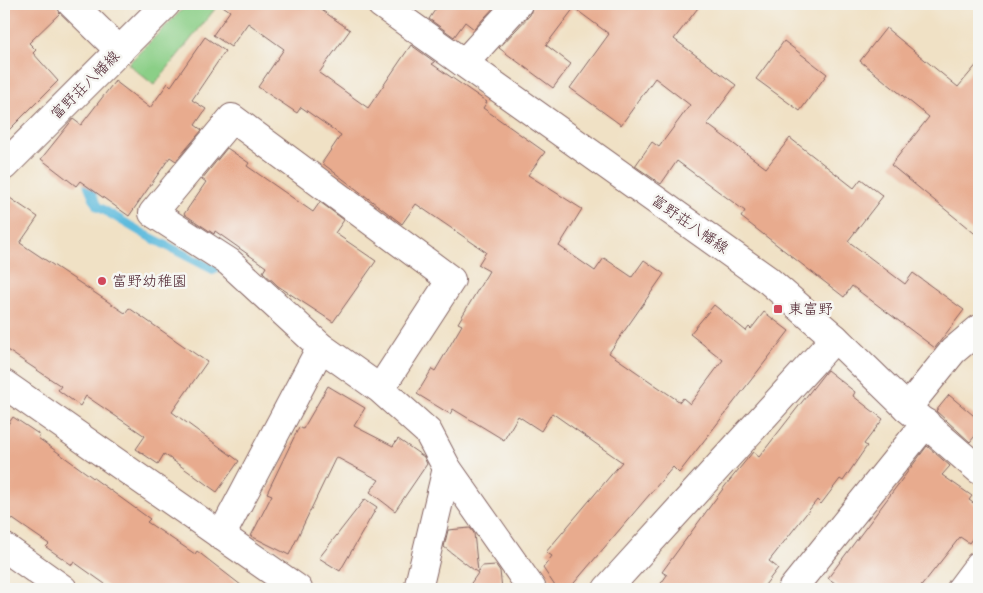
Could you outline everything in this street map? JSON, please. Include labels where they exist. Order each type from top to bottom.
[{"type":"street","points":[[72,4],[120,51]]},
{"type":"street","name":"富野荘八幡線","points":[[4,166],[166,4]]},
{"type":"street","name":"富野荘八幡線","points":[[381,4],[768,280],[835,338],[979,470]]},
{"type":"street","points":[[464,63],[518,4]]},
{"type":"street","points":[[380,389],[452,280],[232,118],[153,213],[229,262],[321,347],[380,389],[428,432],[447,468],[532,589]]},
{"type":"street","points":[[792,589],[917,415],[953,351],[979,329]]},
{"type":"street","points":[[606,589],[835,338]]},
{"type":"street","points":[[221,536],[321,347]]},
{"type":"street","points":[[8,395],[298,589]]},
{"type":"street","points":[[418,589],[447,468]]},
{"type":"street","points":[[4,547],[63,589]]},
{"type":"street","points":[[961,589],[979,565]]},
{"type":"green space","points":[[188,4],[219,4],[154,85],[128,64]]},
{"type":"building","points":[[4,4],[57,4],[60,13],[29,43],[36,50],[33,53],[58,81],[4,135]]},
{"type":"building","points":[[220,4],[313,4],[350,30],[319,73],[368,108],[411,45],[435,62],[432,64],[487,102],[483,108],[545,152],[528,175],[582,209],[559,246],[595,271],[604,258],[632,277],[644,260],[664,274],[609,353],[680,402],[683,398],[690,404],[723,360],[690,334],[714,305],[746,331],[749,327],[751,329],[764,312],[789,331],[679,473],[673,467],[569,589],[557,589],[543,568],[552,556],[546,552],[622,462],[552,413],[541,431],[518,416],[504,440],[453,409],[450,414],[417,394],[432,369],[435,371],[462,325],[458,323],[489,271],[478,265],[486,252],[416,204],[402,224],[322,163],[341,135],[301,107],[297,113],[258,87],[284,49],[248,23],[231,47],[213,35],[230,11]]},
{"type":"building","points":[[439,4],[497,4],[474,29],[465,22],[454,37],[429,19]]},
{"type":"building","points":[[533,4],[701,4],[674,39],[736,85],[707,124],[766,168],[790,138],[854,188],[861,179],[883,196],[848,241],[905,284],[913,273],[964,310],[935,348],[852,286],[844,297],[741,217],[745,211],[677,161],[661,184],[635,166],[652,142],[659,147],[690,105],[655,78],[621,125],[570,88],[609,34],[574,8],[546,45],[571,64],[553,88],[499,48],[530,15]]},
{"type":"building","points":[[886,28],[958,87],[979,62],[979,237],[891,165],[929,117],[860,61]]},
{"type":"building","points":[[205,37],[225,51],[192,100],[206,109],[195,125],[202,130],[176,161],[170,157],[129,216],[80,181],[76,186],[41,159],[73,119],[81,125],[115,81],[150,108],[168,83],[171,86]]},
{"type":"building","points":[[784,41],[827,74],[800,111],[756,79]]},
{"type":"building","points":[[227,148],[249,163],[247,166],[313,212],[320,202],[344,220],[335,233],[376,261],[333,322],[278,286],[263,272],[266,267],[215,231],[214,234],[184,214],[206,182],[202,179]]},
{"type":"building","points":[[4,194],[38,217],[20,243],[125,313],[129,308],[207,362],[172,412],[239,461],[217,492],[164,454],[158,464],[136,449],[145,436],[86,396],[80,406],[58,390],[61,386],[4,348]]},
{"type":"building","points":[[827,370],[855,392],[853,396],[883,419],[864,444],[867,446],[843,481],[840,479],[821,504],[817,500],[769,561],[778,568],[762,589],[657,589],[667,575],[662,572],[725,486],[753,452],[759,457]]},
{"type":"building","points":[[328,386],[365,408],[354,426],[393,446],[398,439],[424,457],[427,464],[395,511],[370,492],[379,480],[336,457],[289,555],[251,536],[272,495],[267,493],[299,427],[303,429]]},
{"type":"building","points":[[949,395],[979,420],[979,431],[970,442],[936,411]]},
{"type":"building","points":[[13,417],[40,435],[38,438],[150,519],[147,522],[195,554],[197,551],[246,589],[112,589],[74,562],[72,565],[46,547],[49,544],[4,513],[4,430]]},
{"type":"building","points":[[927,446],[950,466],[942,475],[972,496],[969,500],[979,507],[979,529],[969,543],[960,537],[919,589],[843,589],[828,578]]},
{"type":"building","points":[[365,499],[377,507],[340,571],[319,558]]},
{"type":"building","points":[[470,528],[474,533],[478,572],[482,566],[496,565],[500,571],[502,589],[467,589],[478,573],[444,547],[448,530]]},
{"type":"waterway","points":[[88,185],[97,206],[146,235],[214,270]]},
{"type":"place","name":"富野幼稚園","points":[[102,281]]},
{"type":"place","name":"東富野","points":[[778,309]]}]
